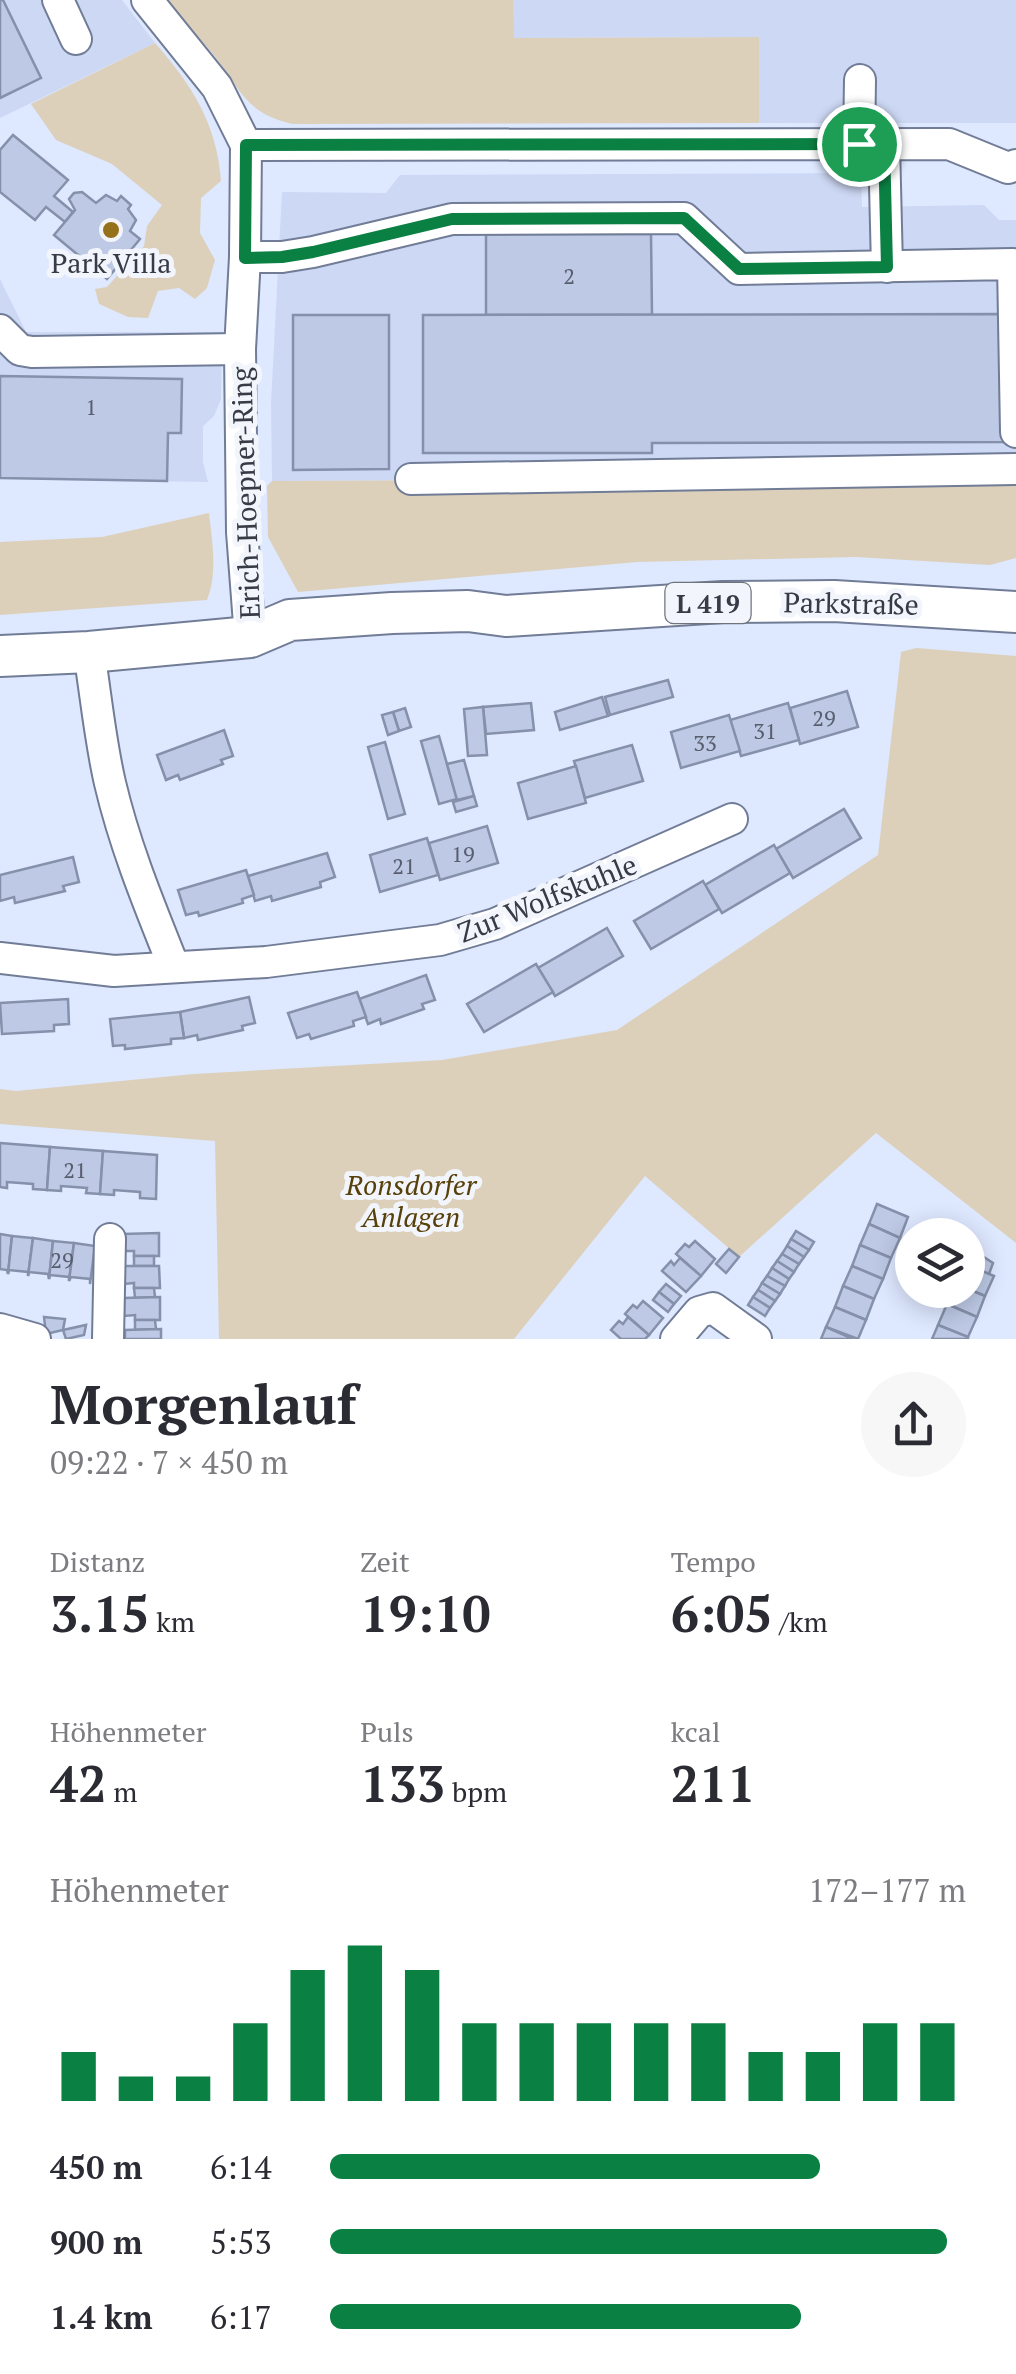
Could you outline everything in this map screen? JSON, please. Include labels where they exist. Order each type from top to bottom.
[{"type":"main road","name":"Parkstraße","points":[[0,656],[250,637],[290,620],[468,611],[506,616],[722,602],[834,601],[1016,612]]},
{"type":"street","points":[[58,0],[76,39]]},
{"type":"street","name":"Erich-Hoepner-Ring","points":[[147,0],[216,87],[246,145],[240,349],[242,532],[250,637]]},
{"type":"street","points":[[860,80],[887,267]]},
{"type":"street","points":[[246,145],[949,144],[1008,168],[1016,165]]},
{"type":"street","points":[[245,258],[313,252],[452,219],[684,218],[739,269],[1013,264],[1016,432]]},
{"type":"street","name":"Erich-Hoepner-Ring","points":[[0,330],[20,350],[32,352],[240,349]]},
{"type":"street","points":[[411,480],[1016,470]]},
{"type":"street","points":[[89,652],[105,758],[119,817],[174,967]]},
{"type":"street","name":"Zur Wolfskuhle","points":[[0,958],[52,967],[114,971],[266,962],[466,934],[732,819]]},
{"type":"street","points":[[108,1339],[110,1239]]},
{"type":"street","points":[[676,1339],[698,1312],[713,1308],[756,1339]]},
{"type":"street","points":[[0,1329],[35,1339]]},
{"type":"shaded area","points":[[0,0],[122,0],[155,43],[0,118]]},
{"type":"shaded area","points":[[513,0],[1016,0],[1016,123],[759,123],[759,37],[513,38]]},
{"type":"shaded area","points":[[861,173],[862,207],[984,205],[999,220],[1016,220],[1016,477],[272,481],[271,403],[282,192],[386,193],[400,175]]},
{"type":"shaded area","points":[[0,279],[26,332],[222,332],[221,399],[214,416],[203,426],[203,462],[208,482],[0,478]]},
{"type":"green space","points":[[167,0],[513,0],[514,38],[759,37],[759,123],[293,124],[264,113],[245,98]]},
{"type":"green space","points":[[155,43],[191,90],[214,141],[221,181],[201,198],[200,233],[215,260],[207,288],[195,299],[179,288],[158,291],[148,318],[128,317],[99,304],[95,289],[107,287],[144,246],[147,226],[162,205],[112,164],[56,140],[31,104]]},
{"type":"green space","points":[[1016,477],[1016,558],[990,565],[856,557],[637,562],[298,592],[268,537],[267,486],[272,481]]},
{"type":"green space","points":[[209,513],[213,568],[207,600],[0,615],[0,542],[102,537]]},
{"type":"green space","name":"Ronsdorfer Anlagen","points":[[916,648],[1016,656],[1016,1243],[876,1133],[739,1257],[645,1176],[514,1339],[219,1339],[215,1141],[0,1124],[0,1089],[16,1091],[194,1074],[442,1060],[617,1030],[878,855],[901,652]]},
{"type":"building","points":[[0,0],[41,78],[0,98]]},
{"type":"building","points":[[13,135],[68,180],[54,196],[73,212],[65,222],[46,207],[35,220],[0,192],[0,150]]},
{"type":"building","points":[[82,192],[96,203],[106,195],[117,201],[121,196],[131,205],[128,209],[136,220],[130,231],[140,239],[107,279],[54,235],[75,210],[69,199]]},
{"type":"building","points":[[486,234],[651,234],[652,315],[486,315]]},
{"type":"building","points":[[1004,314],[1004,442],[652,443],[652,453],[423,453],[423,315]]},
{"type":"building","points":[[293,315],[389,315],[389,469],[293,470]]},
{"type":"building","points":[[0,376],[182,379],[181,433],[168,433],[167,481],[0,478]]},
{"type":"building","points":[[668,680],[673,697],[610,715],[605,697]]},
{"type":"building","points":[[847,691],[858,727],[800,744],[790,708]]},
{"type":"building","points":[[602,697],[608,716],[560,730],[555,712]]},
{"type":"building","points":[[531,703],[534,730],[486,734],[483,707]]},
{"type":"building","points":[[788,703],[799,740],[741,756],[730,720]]},
{"type":"building","points":[[483,707],[487,755],[468,756],[464,709]]},
{"type":"building","points":[[405,708],[411,727],[399,731],[393,712]]},
{"type":"building","points":[[393,712],[399,731],[388,735],[382,715]]},
{"type":"building","points":[[729,715],[740,751],[681,768],[671,732]]},
{"type":"building","points":[[224,730],[233,756],[221,760],[223,764],[180,780],[178,775],[166,780],[157,755]]},
{"type":"building","points":[[439,736],[457,799],[439,804],[421,741]]},
{"type":"building","points":[[385,742],[405,814],[388,819],[368,747]]},
{"type":"building","points":[[632,745],[643,781],[585,798],[574,761]]},
{"type":"building","points":[[464,760],[474,796],[457,800],[447,764]]},
{"type":"building","points":[[576,766],[586,803],[528,819],[518,783]]},
{"type":"building","points":[[474,796],[477,806],[456,812],[453,802]]},
{"type":"building","points":[[844,809],[861,838],[793,878],[776,849]]},
{"type":"building","points":[[487,826],[498,863],[440,880],[429,843]]},
{"type":"building","points":[[427,838],[438,875],[380,892],[370,855]]},
{"type":"building","points":[[774,845],[790,873],[722,913],[705,885]]},
{"type":"building","points":[[327,853],[335,877],[320,882],[321,887],[272,901],[271,896],[255,901],[248,876]]},
{"type":"building","points":[[73,857],[79,882],[63,886],[65,891],[15,903],[14,897],[0,901],[0,875]]},
{"type":"building","points":[[246,870],[254,895],[242,899],[243,903],[199,916],[198,912],[186,915],[178,890]]},
{"type":"building","points":[[703,881],[719,909],[651,949],[634,921]]},
{"type":"building","points":[[607,928],[623,956],[555,996],[538,968]]},
{"type":"building","points":[[536,964],[553,992],[484,1032],[467,1004]]},
{"type":"building","points":[[426,975],[435,1000],[422,1004],[424,1009],[381,1024],[380,1019],[368,1024],[359,999]]},
{"type":"building","points":[[357,992],[366,1017],[353,1021],[354,1026],[311,1039],[309,1034],[297,1038],[288,1013]]},
{"type":"building","points":[[249,997],[255,1023],[242,1026],[243,1030],[198,1040],[197,1035],[184,1038],[180,1012]]},
{"type":"building","points":[[68,999],[69,1024],[54,1025],[54,1031],[2,1034],[0,1003]]},
{"type":"building","points":[[180,1012],[184,1038],[171,1039],[171,1044],[125,1049],[125,1045],[113,1046],[110,1019]]},
{"type":"building","points":[[0,1143],[50,1147],[47,1190],[33,1189],[33,1184],[7,1182],[7,1188],[0,1187]]},
{"type":"building","points":[[50,1147],[103,1151],[100,1194],[86,1193],[87,1188],[61,1186],[61,1191],[47,1190]]},
{"type":"building","points":[[103,1151],[157,1155],[156,1199],[140,1198],[140,1192],[114,1190],[114,1195],[100,1194]]},
{"type":"building","points":[[877,1204],[908,1217],[895,1218],[895,1236],[869,1224]]},
{"type":"building","points":[[869,1224],[895,1236],[891,1258],[860,1245]]},
{"type":"building","points":[[796,1231],[814,1242],[809,1250],[791,1239]]},
{"type":"building","points":[[159,1233],[159,1256],[134,1256],[134,1251],[123,1251],[123,1234]]},
{"type":"building","points":[[0,1234],[12,1236],[8,1274],[0,1269]]},
{"type":"building","points":[[12,1236],[33,1238],[28,1276],[28,1272],[9,1270],[8,1274]]},
{"type":"building","points":[[33,1238],[53,1241],[49,1279],[48,1274],[29,1272],[28,1276]]},
{"type":"building","points":[[791,1239],[809,1250],[804,1257],[787,1246]]},
{"type":"building","points":[[53,1241],[74,1243],[69,1281],[69,1277],[50,1275],[49,1279]]},
{"type":"building","points":[[695,1241],[715,1259],[701,1276],[676,1254],[685,1244],[689,1247]]},
{"type":"building","points":[[74,1243],[95,1246],[90,1284],[90,1279],[71,1277],[69,1281]]},
{"type":"building","points":[[860,1245],[891,1258],[883,1279],[852,1266]]},
{"type":"building","points":[[787,1246],[804,1257],[799,1264],[782,1254]]},
{"type":"building","points":[[729,1249],[739,1257],[726,1273],[716,1264]]},
{"type":"building","points":[[782,1254],[799,1264],[794,1272],[777,1261]]},
{"type":"building","points":[[134,1256],[154,1256],[154,1266],[134,1266]]},
{"type":"building","points":[[680,1258],[701,1276],[686,1292],[662,1271]]},
{"type":"building","points":[[985,1258],[993,1263],[989,1274],[985,1272]]},
{"type":"building","points":[[777,1261],[794,1272],[789,1279],[772,1268]]},
{"type":"building","points":[[123,1266],[159,1266],[160,1288],[124,1284]]},
{"type":"building","points":[[852,1266],[883,1279],[874,1299],[843,1286]]},
{"type":"building","points":[[772,1268],[789,1279],[785,1286],[767,1276]]},
{"type":"building","points":[[985,1272],[994,1276],[985,1296]]},
{"type":"building","points":[[767,1276],[785,1286],[780,1294],[762,1283]]},
{"type":"building","points":[[762,1283],[780,1294],[775,1301],[758,1290]]},
{"type":"building","points":[[666,1284],[681,1296],[674,1304],[659,1292]]},
{"type":"building","points":[[843,1286],[874,1299],[866,1320],[835,1307]]},
{"type":"building","points":[[134,1288],[154,1288],[155,1297],[135,1298]]},
{"type":"building","points":[[758,1290],[775,1301],[770,1308],[753,1297]]},
{"type":"building","points":[[659,1292],[674,1304],[668,1312],[653,1300]]},
{"type":"building","points":[[160,1297],[160,1320],[124,1316],[124,1298]]},
{"type":"building","points":[[753,1297],[770,1308],[765,1316],[748,1305]]},
{"type":"building","points":[[643,1301],[663,1318],[649,1335],[625,1314]]},
{"type":"building","points":[[835,1307],[866,1320],[858,1339],[826,1327]]},
{"type":"building","points":[[945,1308],[977,1317],[968,1337],[938,1325]]},
{"type":"building","points":[[956,1308],[980,1308],[977,1317]]},
{"type":"building","points":[[44,1317],[65,1319],[63,1330],[46,1334]]},
{"type":"building","points":[[628,1317],[649,1335],[645,1339],[621,1339],[611,1330]]},
{"type":"building","points":[[135,1320],[155,1320],[156,1329],[135,1330]]},
{"type":"building","points":[[86,1325],[84,1335],[66,1339],[63,1330]]},
{"type":"building","points":[[938,1325],[968,1337],[968,1339],[932,1339]]},
{"type":"building","points":[[826,1327],[853,1339],[821,1339]]},
{"type":"building","points":[[161,1329],[161,1339],[125,1339],[125,1330]]},
{"type":"place","name":"Park Villa","points":[[111,230]]},
{"type":"route","points":[[859,144],[884,144],[887,267],[739,269],[684,218],[452,219],[313,252],[245,258],[246,145],[859,144]]}]
